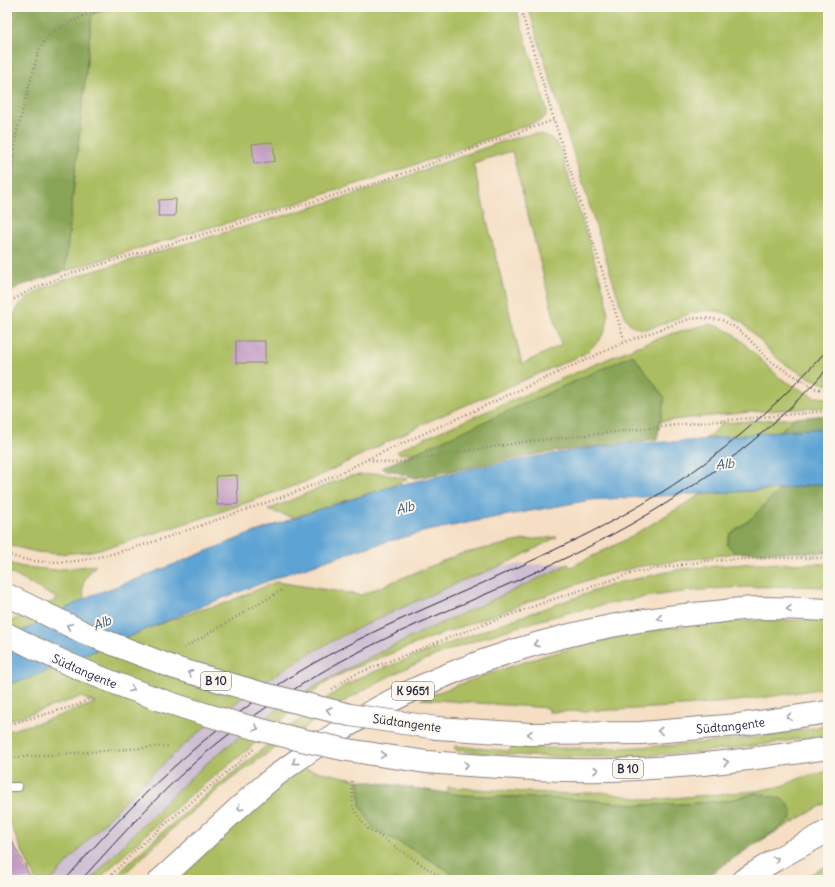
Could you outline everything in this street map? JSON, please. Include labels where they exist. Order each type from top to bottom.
[{"type":"main road","name":"Südtangente","points":[[7,595],[87,634],[174,668],[264,694],[350,715],[437,728],[530,734],[641,733],[738,725],[828,712]]},
{"type":"main road","name":"K 9651","points":[[160,880],[269,782],[327,740],[391,700],[443,677],[495,657],[551,640],[607,626],[683,614],[760,608],[828,610]]},
{"type":"main road","name":"Südtangente","points":[[7,634],[80,669],[169,703],[257,729],[338,748],[427,762],[565,770],[635,769],[704,765],[828,748]]},
{"type":"main road","points":[[743,880],[775,860],[828,831]]},
{"type":"lane","points":[[7,787],[18,787]]},
{"type":"path","points":[[7,226],[16,135],[39,50],[50,33],[85,15],[113,7]]},
{"type":"path","points":[[520,7],[554,120],[625,342]]},
{"type":"path","points":[[7,303],[31,290],[65,275],[376,183],[554,120]]},
{"type":"path","points":[[7,554],[36,561],[76,561],[108,555],[170,536],[270,501],[327,479],[625,342],[689,319],[704,318],[722,320],[746,336],[770,361],[814,388],[828,391]]},
{"type":"path","points":[[368,459],[393,463],[524,442],[695,423],[828,411]]},
{"type":"path","points":[[181,650],[282,590]]},
{"type":"path","points":[[7,758],[169,746]]},
{"type":"path","points":[[352,782],[353,808],[367,828],[446,880]]},
{"type":"shaded area","points":[[568,564],[517,590],[358,663],[322,682],[273,713],[219,754],[154,812],[91,880],[52,880],[111,814],[175,752],[240,700],[278,674],[318,650],[365,625],[416,601],[503,565]]},
{"type":"green space","points":[[7,7],[109,7],[92,14],[65,271],[20,286],[7,295]]},
{"type":"green space","points":[[118,7],[516,7],[547,111],[546,116],[539,121],[397,171],[279,209],[193,232],[65,271],[92,14]]},
{"type":"green space","points":[[528,7],[828,7],[828,385],[801,373],[781,361],[767,349],[744,324],[725,313],[701,311],[646,329],[641,329],[629,323],[621,307]]},
{"type":"green space","points":[[534,134],[546,136],[552,139],[560,149],[606,298],[608,316],[605,330],[597,342],[584,354],[427,422],[313,479],[212,515],[117,545],[86,552],[59,554],[37,552],[7,545],[7,345],[9,331],[15,312],[23,301],[39,291],[75,276],[343,198],[496,144]],"holes":[[[512,151],[561,345],[522,364],[473,163]]]},
{"type":"green space","points":[[709,324],[719,326],[734,334],[780,378],[814,397],[828,398],[828,407],[751,412],[515,436],[412,453],[400,454],[397,452],[404,447],[633,348],[674,333]]},
{"type":"green space","points":[[633,355],[665,398],[657,439],[543,453],[416,478],[381,468]]},
{"type":"green space","points":[[828,415],[828,428],[780,431],[795,418]]},
{"type":"green space","points":[[795,418],[780,431],[705,439],[722,423]]},
{"type":"green space","points":[[380,473],[407,479],[390,487],[294,518],[268,510],[350,476]]},
{"type":"green space","points":[[828,483],[828,553],[735,553],[727,545],[730,534],[752,518],[780,489]]},
{"type":"green space","points":[[780,489],[752,518],[730,534],[727,545],[735,553],[636,567],[591,579],[423,641],[349,670],[327,682],[245,752],[187,798],[98,880],[91,880],[133,834],[200,769],[248,730],[309,690],[382,651],[568,564],[571,567],[625,540],[700,495]]},
{"type":"green space","points":[[557,537],[509,562],[464,580],[354,630],[318,649],[280,672],[209,724],[175,753],[112,815],[52,880],[35,880],[7,817],[7,731],[41,722],[95,703],[81,697],[7,721],[7,685],[27,679],[152,627],[199,610],[223,604],[276,582],[361,595],[460,554],[524,540]]},
{"type":"green space","points":[[7,563],[23,567],[54,570],[96,565],[84,580],[83,593],[85,599],[20,632],[7,623],[58,599],[7,571]]},
{"type":"green space","points":[[755,563],[828,564],[828,587],[778,586],[728,588],[697,590],[635,599],[573,612],[513,628],[457,647],[380,681],[325,714],[229,781],[197,807],[118,880],[112,880],[153,840],[219,784],[319,704],[345,685],[360,677],[514,619],[617,583],[681,569]]},
{"type":"green space","points":[[768,620],[828,620],[828,687],[759,698],[689,706],[584,711],[549,712],[549,708],[421,699],[473,679],[579,646],[650,631],[683,626]]},
{"type":"green space","points":[[828,725],[828,734],[800,739],[744,747],[659,755],[548,757],[457,751],[454,748],[456,746],[510,751],[511,747],[590,748],[670,745],[749,738]]},
{"type":"green space","points":[[302,768],[359,780],[360,805],[417,852],[449,871],[453,880],[168,880],[205,846]]},
{"type":"green space","points":[[828,771],[828,802],[760,841],[790,819],[757,793],[725,801],[644,805],[586,800],[461,795],[448,793],[448,787],[571,794],[602,792],[649,800],[755,791],[782,786],[803,777]]},
{"type":"green space","points":[[359,780],[461,795],[586,800],[644,805],[725,801],[757,793],[782,799],[789,805],[792,811],[790,820],[701,880],[453,880],[449,871],[374,829],[360,805]]},
{"type":"green space","points":[[828,865],[828,880],[799,880]]},
{"type":"water","name":"Alb","points":[[828,428],[828,483],[780,489],[591,500],[423,532],[361,549],[286,574],[197,608],[27,679],[7,685],[7,637],[20,632],[92,595],[140,578],[247,535],[320,509],[390,487],[470,469],[540,456],[619,444],[689,441],[780,431]]},
{"type":"building","points":[[273,142],[275,161],[254,164],[252,144]]},
{"type":"building","points":[[176,199],[175,216],[158,216],[159,200]]},
{"type":"building","points":[[236,341],[265,341],[265,363],[236,363]]},
{"type":"building","points":[[237,475],[238,504],[217,505],[216,476]]},
{"type":"building","points":[[7,832],[32,880],[7,880]]},
{"type":"tram line","points":[[65,880],[117,822],[145,794],[202,742],[264,694],[328,655],[359,639],[570,543],[622,516],[655,496],[688,475],[744,432],[779,400],[828,349]]},
{"type":"tram line","points":[[81,880],[178,777],[214,746],[262,710],[341,661],[402,631],[557,562],[632,524],[703,479],[737,454],[799,399],[828,368]]}]
